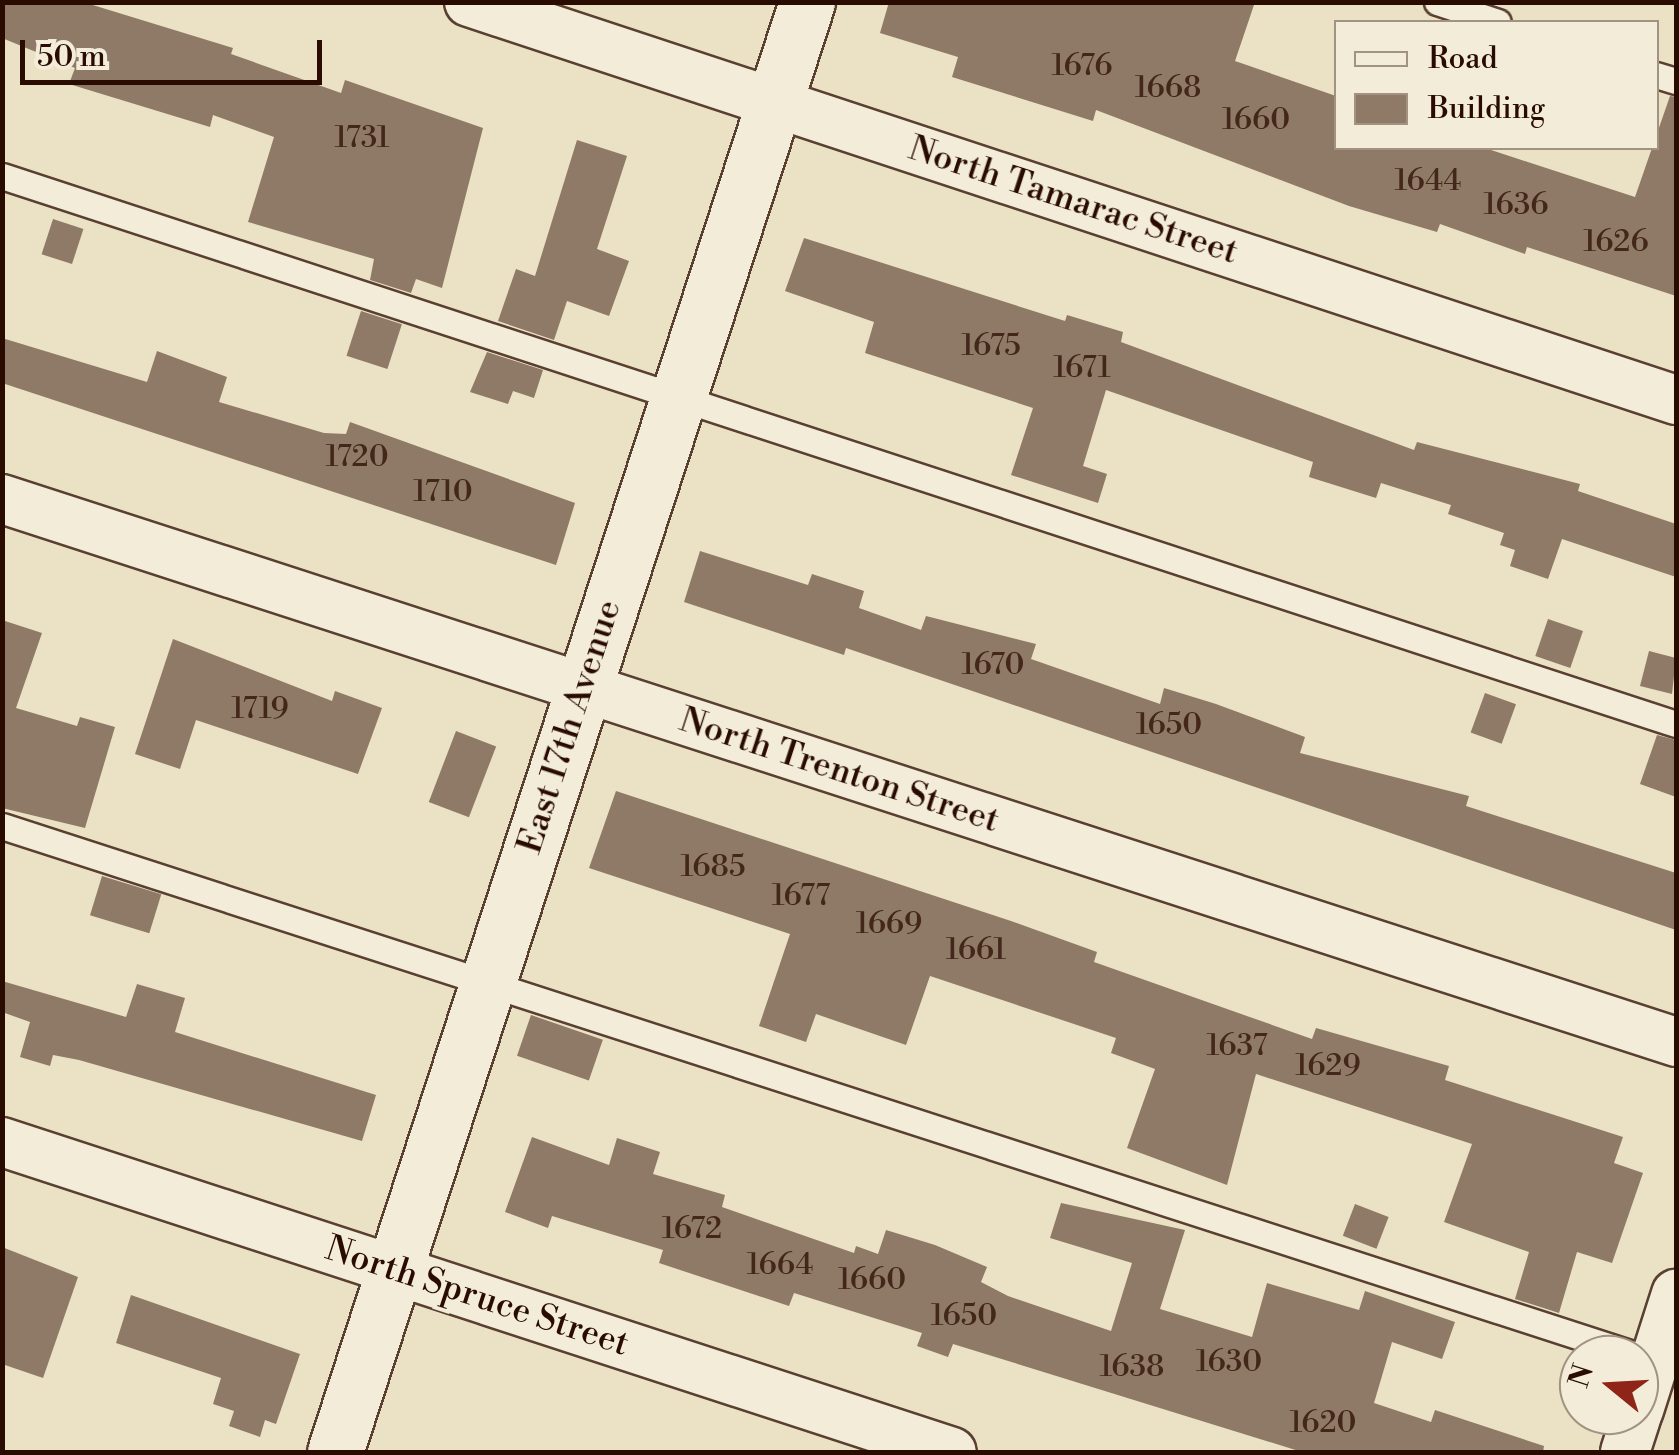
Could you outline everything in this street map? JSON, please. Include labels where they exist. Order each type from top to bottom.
[{"type":"street","name":"North Tamarac Street","points":[[469,2],[1676,400]]},
{"type":"street","name":"East 17th Avenue","points":[[334,1452],[807,2]]},
{"type":"street","name":"North Trenton Street","points":[[2,499],[1676,1042]]},
{"type":"street","name":"North Spruce Street","points":[[2,1142],[952,1452]]},
{"type":"street","points":[[1659,1339],[1676,1294]]},
{"type":"lane","points":[[1437,2],[1492,20]]},
{"type":"lane","points":[[2,176],[1676,724]]},
{"type":"lane","points":[[2,826],[1574,1335]]},
{"type":"building","points":[[2,2],[83,2],[233,48],[231,54],[341,93],[345,80],[483,128],[442,288],[416,279],[411,293],[370,280],[374,259],[248,222],[274,137],[213,115],[210,127],[69,84],[75,68],[2,38]]},
{"type":"building","points":[[889,2],[1255,2],[1235,61],[1334,95],[1334,150],[1491,150],[1635,197],[1651,150],[1659,150],[1659,128],[1670,96],[1676,97],[1676,296],[1527,247],[1525,254],[1440,224],[1437,232],[1349,206],[1096,110],[1093,121],[952,77],[958,57],[880,33]]},
{"type":"building","points":[[577,140],[627,156],[597,249],[629,261],[609,316],[567,301],[554,340],[498,321],[516,269],[535,276]]},
{"type":"building","points":[[53,219],[83,229],[72,264],[42,254]]},
{"type":"building","points":[[804,238],[1065,321],[1067,315],[1123,332],[1121,342],[1414,450],[1417,442],[1580,484],[1578,491],[1676,524],[1676,577],[1562,539],[1548,579],[1510,566],[1515,550],[1500,545],[1504,533],[1448,514],[1451,505],[1381,483],[1376,498],[1309,477],[1313,462],[1106,390],[1083,466],[1107,474],[1098,503],[1011,475],[1033,408],[865,353],[874,322],[785,291]]},
{"type":"building","points":[[361,311],[402,324],[387,369],[346,356]]},
{"type":"building","points":[[2,338],[147,382],[157,351],[227,377],[219,402],[324,433],[346,434],[350,422],[575,503],[556,565],[2,383]]},
{"type":"building","points":[[487,352],[543,370],[534,398],[513,391],[508,404],[470,392]]},
{"type":"building","points":[[700,551],[808,585],[812,574],[864,591],[859,608],[921,630],[926,616],[1036,644],[1031,659],[1160,704],[1164,688],[1216,704],[1305,737],[1300,753],[1469,796],[1466,806],[1676,873],[1676,930],[846,648],[844,655],[684,602]]},
{"type":"building","points":[[1548,619],[1583,631],[1570,668],[1535,656]]},
{"type":"building","points":[[2,620],[42,633],[16,708],[77,726],[80,717],[115,727],[85,828],[2,808]]},
{"type":"building","points":[[173,639],[332,701],[335,691],[382,708],[358,774],[196,720],[180,769],[135,754]]},
{"type":"building","points":[[1649,651],[1676,658],[1672,694],[1640,686]]},
{"type":"building","points":[[1485,693],[1516,704],[1502,744],[1471,732]]},
{"type":"building","points":[[456,731],[496,746],[469,817],[429,802]]},
{"type":"building","points":[[1657,735],[1676,740],[1676,797],[1640,784]]},
{"type":"building","points":[[616,791],[1011,921],[1097,952],[1094,962],[1312,1039],[1316,1028],[1449,1066],[1445,1080],[1623,1137],[1614,1163],[1643,1173],[1612,1263],[1577,1252],[1559,1313],[1515,1299],[1529,1252],[1444,1222],[1472,1144],[1256,1074],[1227,1185],[1127,1148],[1155,1069],[1111,1053],[1116,1038],[930,976],[906,1045],[816,1014],[806,1042],[759,1026],[790,934],[589,868]]},
{"type":"building","points":[[102,876],[161,894],[149,933],[90,915]]},
{"type":"building","points":[[2,981],[126,1017],[137,984],[185,998],[175,1032],[376,1095],[362,1141],[79,1060],[53,1055],[50,1066],[20,1057],[30,1022],[2,1012]]},
{"type":"building","points":[[531,1015],[603,1040],[589,1080],[517,1056]]},
{"type":"building","points":[[532,1137],[609,1165],[617,1138],[660,1152],[653,1174],[725,1195],[722,1207],[854,1253],[856,1246],[878,1254],[886,1230],[935,1245],[987,1267],[981,1282],[1008,1296],[1111,1331],[1132,1263],[1050,1238],[1061,1203],[1185,1230],[1160,1309],[1252,1337],[1267,1283],[1359,1310],[1365,1291],[1455,1322],[1442,1359],[1392,1342],[1374,1403],[1431,1422],[1435,1410],[1544,1446],[1543,1452],[1302,1452],[953,1344],[948,1357],[917,1346],[922,1333],[794,1293],[789,1306],[659,1263],[663,1250],[552,1216],[548,1228],[505,1212]]},
{"type":"building","points":[[1355,1204],[1389,1217],[1376,1249],[1343,1236]]},
{"type":"building","points":[[2,1247],[78,1277],[43,1378],[2,1364]]},
{"type":"building","points":[[131,1295],[300,1354],[276,1424],[265,1420],[260,1437],[229,1426],[234,1411],[213,1404],[221,1378],[116,1343]]}]
